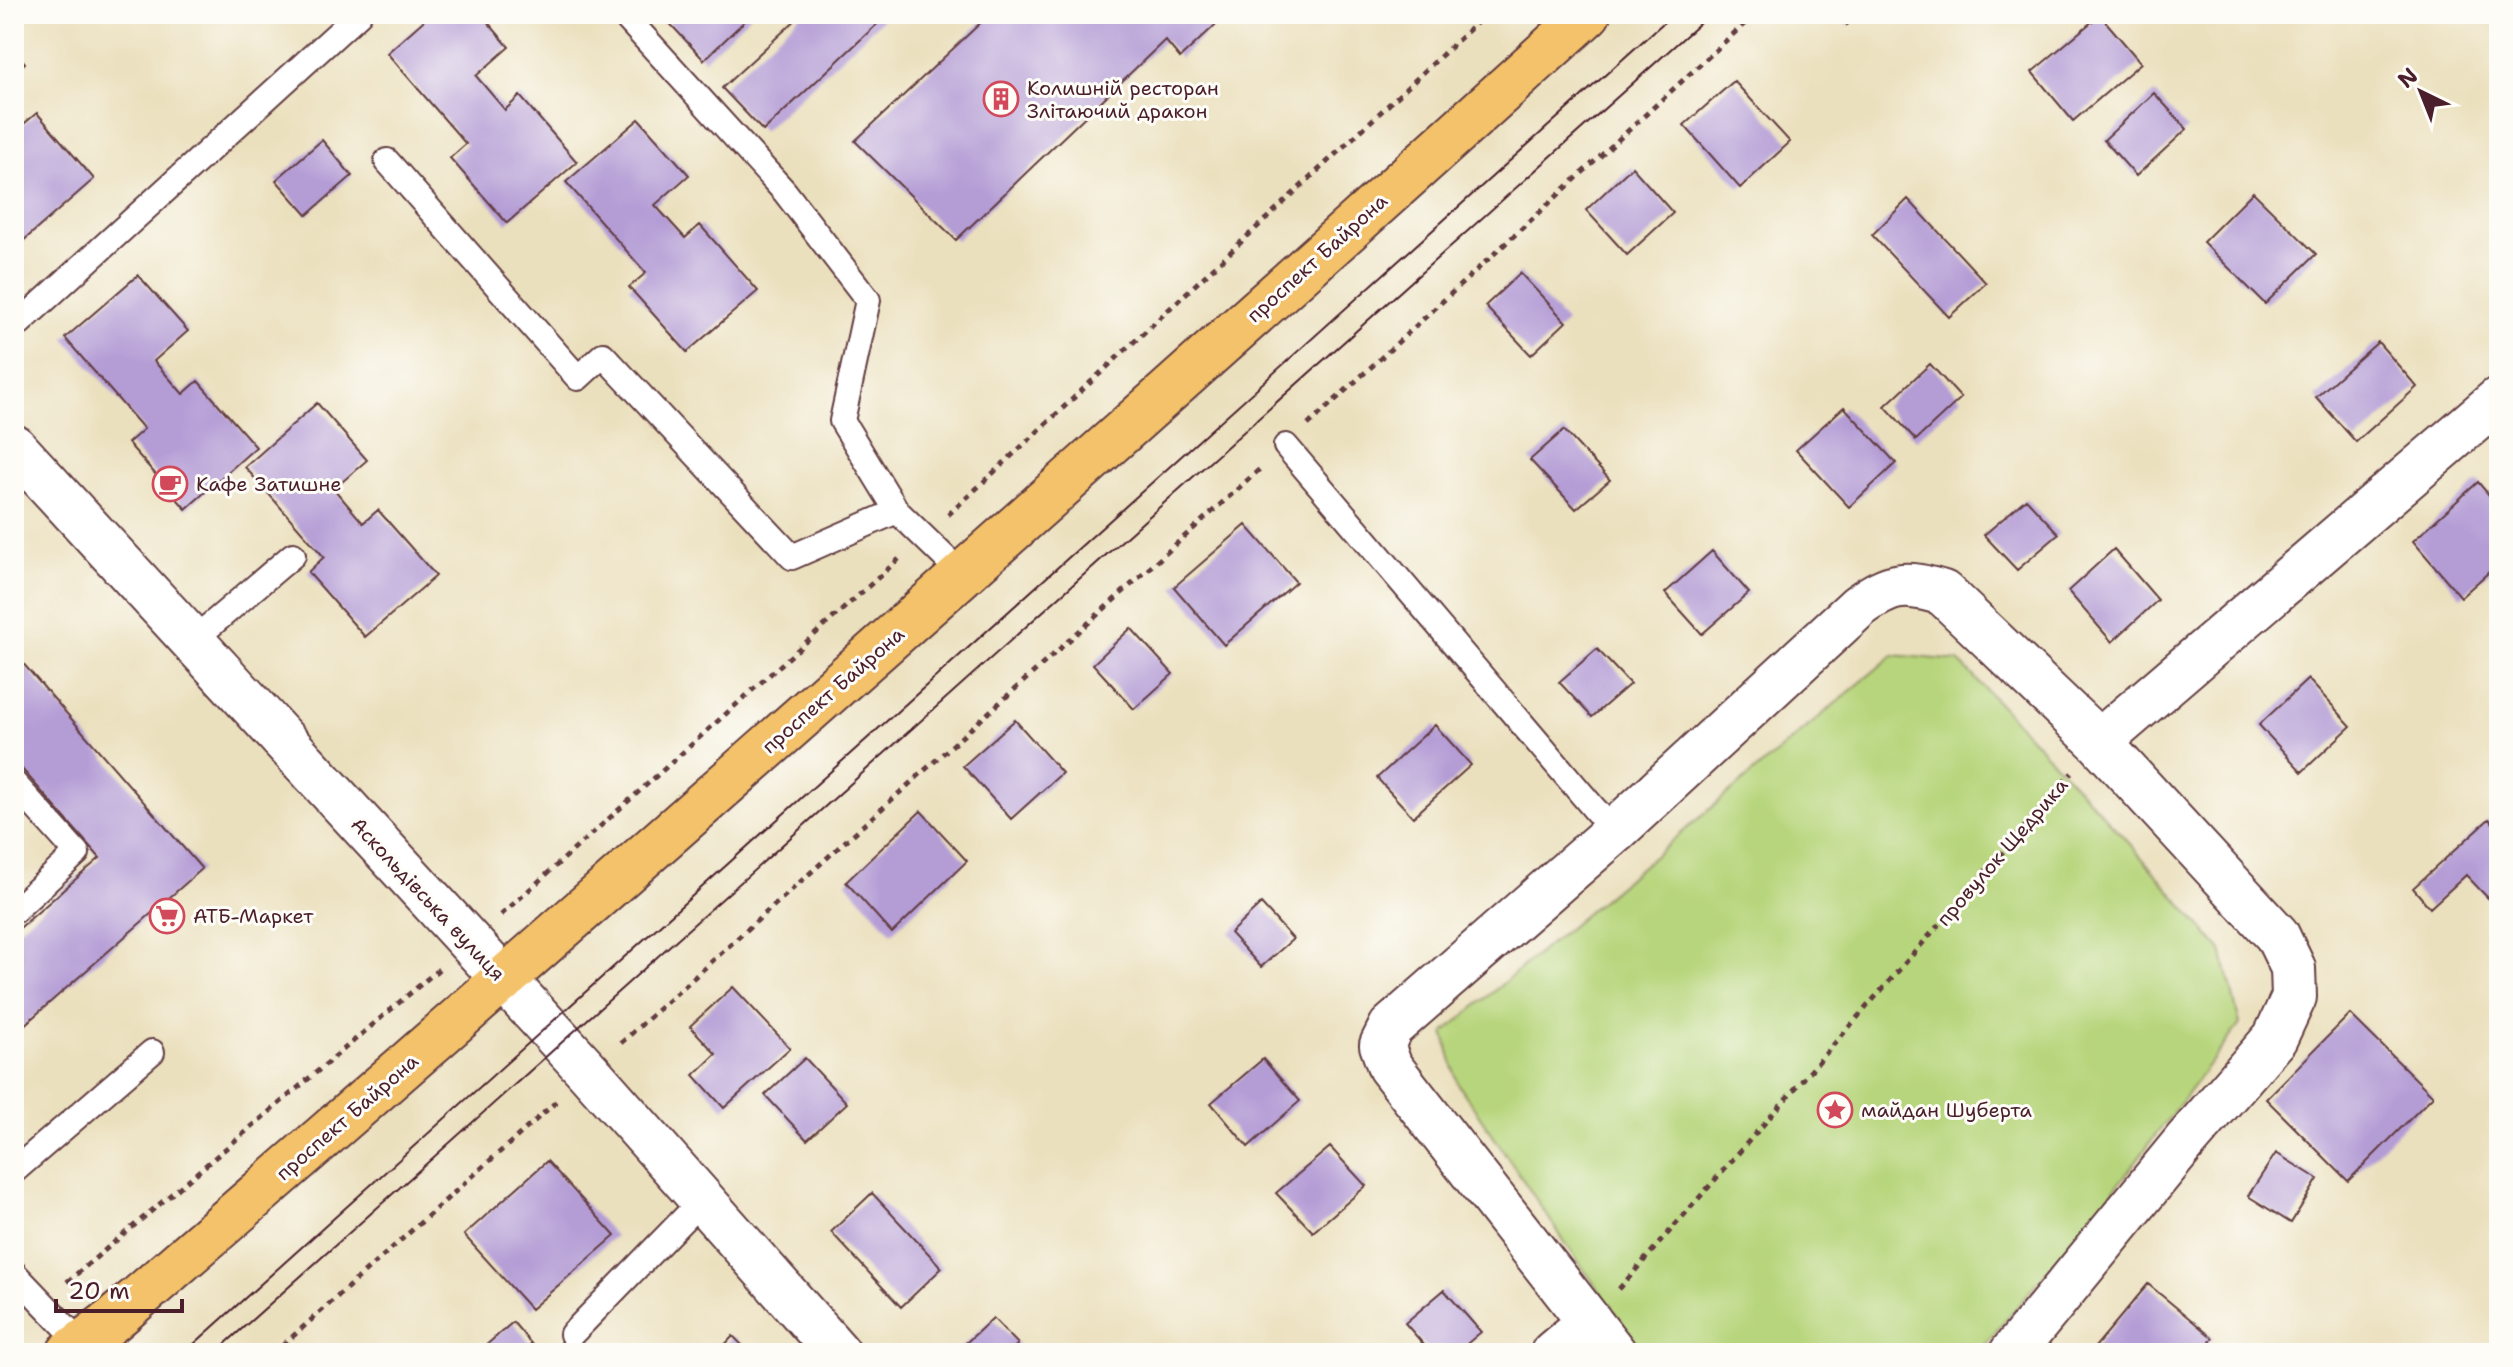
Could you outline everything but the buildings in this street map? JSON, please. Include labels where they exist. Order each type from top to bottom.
[{"type":"main road","name":"проспект Байрона","points":[[75,1348],[126,1308],[503,981],[963,575],[1588,14]]},
{"type":"street","points":[[2099,742],[2499,399]]},
{"type":"street","name":"Аскольдівська вулиця","points":[[14,447],[589,1072],[838,1353]]},
{"type":"street","points":[[1553,1353],[1602,1338],[1390,1067],[1382,1045],[1391,1027],[1614,832],[1859,606],[1883,589],[1914,584],[1943,593],[2099,742],[2277,935],[2293,968],[2294,997],[2275,1038],[2185,1142],[2012,1353]]},
{"type":"lane","points":[[14,328],[359,14]]},
{"type":"lane","points":[[623,14],[785,192],[868,300],[842,421],[897,511],[963,575]]},
{"type":"lane","points":[[387,161],[578,378],[603,355],[792,557],[897,511]]},
{"type":"lane","points":[[1286,446],[1614,832]]},
{"type":"lane","points":[[191,642],[293,555]]},
{"type":"lane","points":[[14,783],[77,853],[14,911]]},
{"type":"lane","points":[[14,1171],[152,1052]]},
{"type":"lane","points":[[572,1334],[703,1199]]},
{"type":"lane","points":[[14,1273],[42,1303],[75,1348]]},
{"type":"path","points":[[42,1303],[469,944],[925,536],[1486,14]]},
{"type":"path","points":[[274,1353],[1286,446],[1755,14]]},
{"type":"path","name":"провулок Щедрика","points":[[1602,1338],[2099,742]]},
{"type":"green space","points":[[1893,655],[1959,661],[2130,844],[2222,951],[2240,1024],[2105,1202],[1978,1353],[1644,1353],[1458,1084],[1444,1033]]},
{"type":"tram line","points":[[184,1353],[1673,14]]},
{"type":"tram line","points":[[215,1353],[1710,14]]},
{"type":"place","name":"Колишній ресторан Злітаючий дракон","points":[[1001,99]]},
{"type":"place","name":"Кафе Затишне","points":[[170,484]]},
{"type":"place","name":"АТБ-Маркет","points":[[167,916]]},
{"type":"place","name":"майдан Шуберта","points":[[1835,1110]]}]
